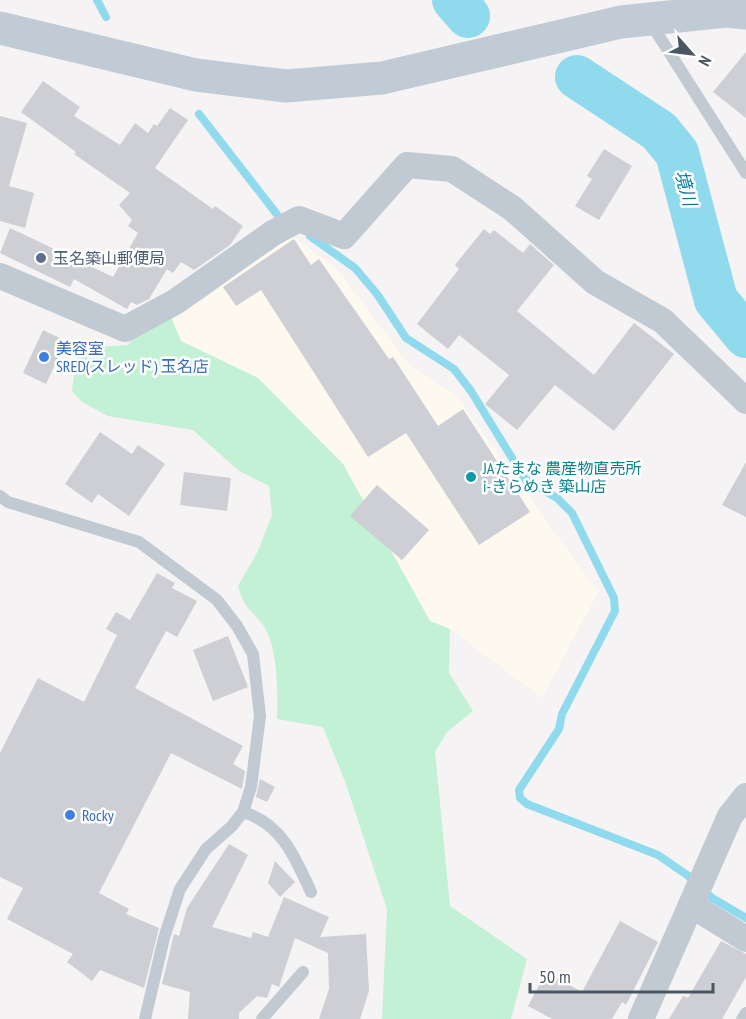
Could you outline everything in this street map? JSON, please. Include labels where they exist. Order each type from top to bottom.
[{"type":"street","points":[[0,28],[196,75],[286,86],[382,78],[630,14],[726,11],[746,13]]},
{"type":"street","points":[[0,276],[125,329],[175,302],[273,233],[299,219],[344,236],[407,165],[452,170],[512,208],[595,282],[663,321],[746,401]]},
{"type":"street","points":[[642,1019],[730,816],[746,796]]},
{"type":"street","points":[[692,902],[746,939]]},
{"type":"lane","points":[[630,14],[746,173]]},
{"type":"lane","points":[[0,496],[19,506],[139,542],[217,600],[237,626],[253,654],[260,716],[251,787],[243,812],[232,826],[206,849],[180,890],[164,938],[145,1019]]},
{"type":"lane","points":[[243,812],[261,818],[274,830],[294,854],[311,892]]},
{"type":"lane","points":[[262,1019],[303,972]]},
{"type":"lane","points":[[742,1019],[746,1013]]},
{"type":"shaded area","name":"JAたまな 農産物直売所 i-きらめき 築山店","points":[[288,232],[338,270],[407,362],[438,385],[454,393],[598,592],[542,698],[450,629],[430,621],[343,464],[258,378],[181,341],[163,298],[202,301]]},
{"type":"green space","points":[[163,298],[181,341],[258,378],[343,464],[430,621],[450,629],[449,673],[473,711],[447,732],[435,752],[450,906],[527,959],[511,1019],[382,1019],[387,909],[346,784],[323,727],[277,719],[276,670],[272,645],[263,625],[246,604],[238,586],[258,551],[272,515],[269,486],[239,471],[193,430],[108,416],[82,402],[72,391],[78,343],[97,347],[128,345]]},
{"type":"building","points":[[746,52],[746,118],[713,92]]},
{"type":"building","points":[[43,81],[80,107],[74,116],[120,145],[135,123],[148,133],[154,124],[157,126],[170,108],[188,120],[155,168],[213,209],[215,206],[243,226],[230,245],[194,270],[181,262],[173,273],[167,269],[149,299],[137,305],[131,302],[127,309],[74,279],[70,287],[0,253],[10,228],[113,277],[138,233],[128,226],[132,220],[119,205],[130,193],[74,154],[76,152],[21,112]]},
{"type":"building","points":[[0,116],[27,123],[9,186],[34,193],[25,228],[0,221]]},
{"type":"building","points":[[604,149],[632,166],[599,220],[575,206],[592,179],[587,176]]},
{"type":"building","points":[[484,229],[490,234],[494,230],[523,253],[530,244],[554,265],[517,311],[594,375],[634,323],[674,354],[614,431],[555,385],[517,430],[485,404],[509,375],[459,335],[448,349],[417,324],[459,269],[455,265]]},
{"type":"building","points":[[294,239],[311,265],[319,259],[389,359],[393,357],[438,426],[463,409],[530,512],[479,545],[406,433],[368,457],[261,290],[236,306],[223,287]]},
{"type":"building","name":"美容室 SRED(スレッド) 玉名店","points":[[43,330],[66,341],[46,384],[23,373]]},
{"type":"building","points":[[100,432],[132,454],[138,445],[165,464],[129,516],[98,494],[92,503],[65,484]]},
{"type":"building","points":[[746,462],[746,517],[722,505]]},
{"type":"building","points":[[184,472],[231,478],[227,511],[180,505]]},
{"type":"building","points":[[377,485],[429,530],[402,560],[350,516]]},
{"type":"building","name":"Rocky","points":[[157,573],[175,583],[172,588],[197,601],[177,637],[166,631],[135,688],[243,746],[233,764],[245,771],[242,789],[171,753],[99,893],[129,909],[126,914],[159,928],[144,988],[100,970],[92,981],[67,962],[73,954],[7,919],[23,888],[0,877],[0,753],[38,678],[84,702],[117,635],[106,629],[116,612],[130,620]]},
{"type":"building","points":[[228,636],[248,687],[213,701],[193,650]]},
{"type":"building","points":[[260,779],[275,787],[267,802],[256,797]]},
{"type":"building","points":[[229,844],[248,855],[212,927],[251,938],[253,932],[268,937],[284,897],[329,917],[320,937],[366,934],[369,991],[360,1019],[319,1019],[329,989],[328,953],[295,938],[279,987],[272,984],[267,998],[257,996],[239,1013],[239,1019],[188,1019],[190,992],[162,984],[174,934],[179,936],[187,908]]},
{"type":"building","points":[[275,861],[295,882],[280,897],[268,883]]},
{"type":"building","points":[[620,921],[658,942],[626,1005],[622,1002],[612,1019],[552,1019],[528,1006],[546,972],[582,992]]},
{"type":"building","points":[[721,941],[746,954],[746,977],[722,1019],[669,1019],[683,996],[688,998]]},
{"type":"waterway","points":[[97,0],[106,17]]},
{"type":"waterway","name":"境川","points":[[454,0],[468,16]]},
{"type":"waterway","name":"境川","points":[[577,77],[659,131],[677,153],[716,300],[746,336]]},
{"type":"waterway","points":[[199,114],[279,217],[285,220]]},
{"type":"waterway","points":[[310,236],[355,268],[377,294],[406,338],[454,369],[471,391],[525,479],[557,498],[572,513],[614,598],[615,611],[562,714],[559,729],[519,790],[520,798],[527,804],[658,855],[687,875],[712,898],[746,918]]},
{"type":"place","name":"玉名築山郵便局","points":[[41,258]]},
{"type":"place","name":"美容室 SRED(スレッド) 玉名店","points":[[44,357]]},
{"type":"place","name":"JAたまな 農産物直売所 i-きらめき 築山店","points":[[471,477]]},
{"type":"place","name":"Rocky","points":[[70,815]]}]
